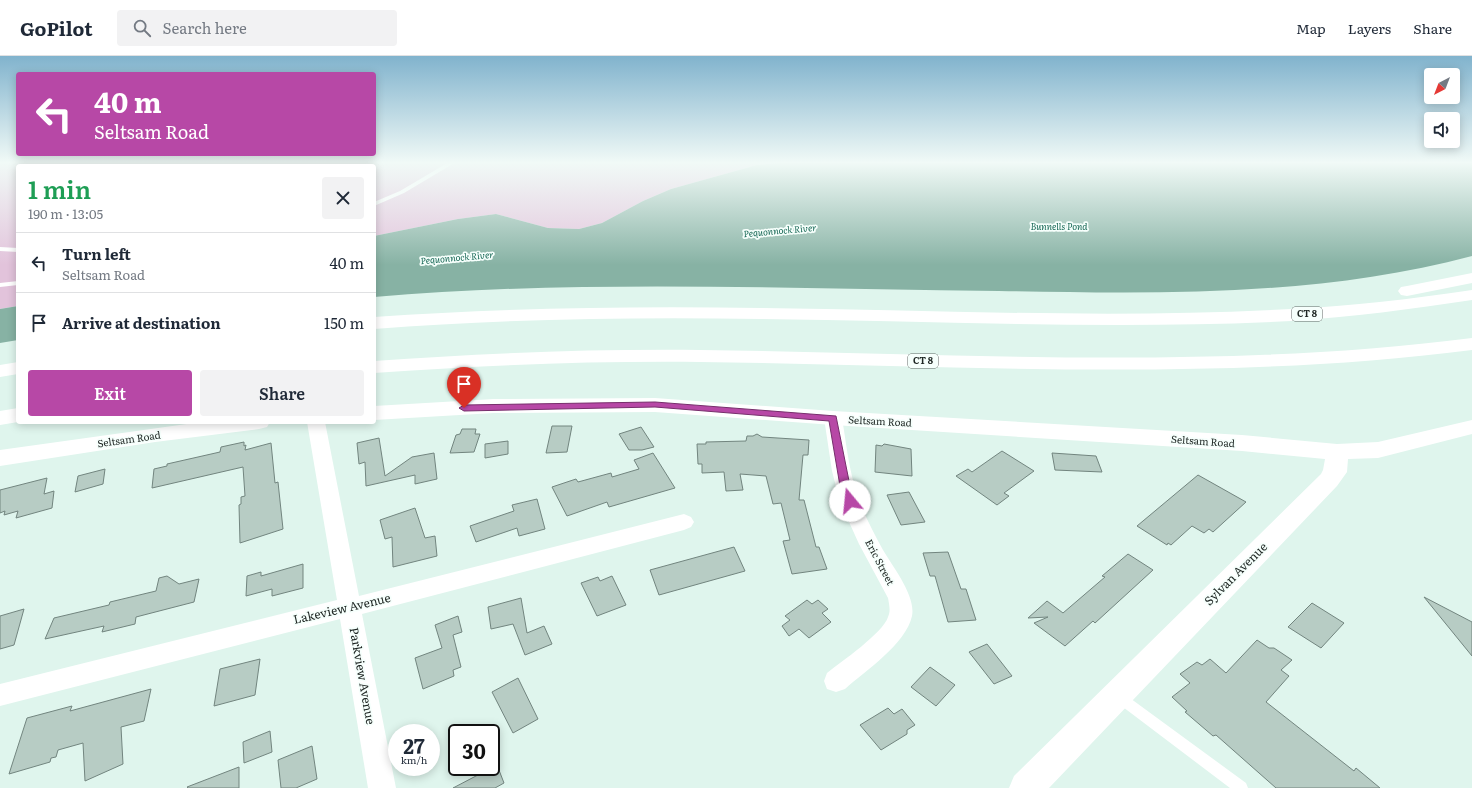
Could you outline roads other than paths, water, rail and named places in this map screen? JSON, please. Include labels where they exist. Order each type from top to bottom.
[{"type":"main road","points":[[1141,320],[1365,297],[1423,288],[1472,278]]},
{"type":"main road","name":"CT 8","points":[[376,323],[492,315],[596,312],[1141,320],[1329,313],[1396,306],[1472,295]]},
{"type":"main road","name":"CT 8","points":[[376,367],[531,358],[640,356],[1085,364],[1199,364],[1347,358],[1472,344]]},
{"type":"main road","points":[[0,371],[16,368]]},
{"type":"main road","name":"Seltsam Road","points":[[376,413],[494,406],[655,405],[833,418],[1141,437],[1337,452]]},
{"type":"main road","points":[[0,418],[16,415]]},
{"type":"main road","name":"Seltsam Road","points":[[0,458],[155,435],[243,424]]},
{"type":"main road","points":[[1337,452],[1378,450],[1472,427]]},
{"type":"main road","name":"Sylvan Avenue","points":[[1026,788],[1328,480],[1334,472],[1337,464],[1337,452]]},
{"type":"street","name":"Eric Street","points":[[833,418],[845,486],[850,501],[856,517],[899,598],[902,608],[898,621],[891,632],[836,681]]},
{"type":"street","name":"Parkview Avenue","points":[[316,424],[382,788]]},
{"type":"street","name":"Lakeview Avenue","points":[[0,694],[350,607],[376,602],[684,522]]},
{"type":"lane","points":[[376,203],[392,196]]},
{"type":"lane","points":[[0,249],[16,250]]},
{"type":"lane","points":[[0,285],[16,283]]},
{"type":"lane","points":[[1117,695],[1241,788]]},
{"type":"water","name":"Bunnells Pond","points":[[654,196],[1472,196],[1472,256],[1414,269],[1356,279],[1296,286],[1237,290],[1118,293],[686,286],[530,288],[452,291],[376,297],[376,236],[458,219],[496,214],[548,228],[579,229],[602,223]]},
{"type":"water","points":[[16,306],[16,340],[0,343],[0,309]]},
{"type":"water label","name":"Pequonnock River","points":[[780,231]]},
{"type":"water label","name":"Pequonnock River","points":[[457,258]]}]
